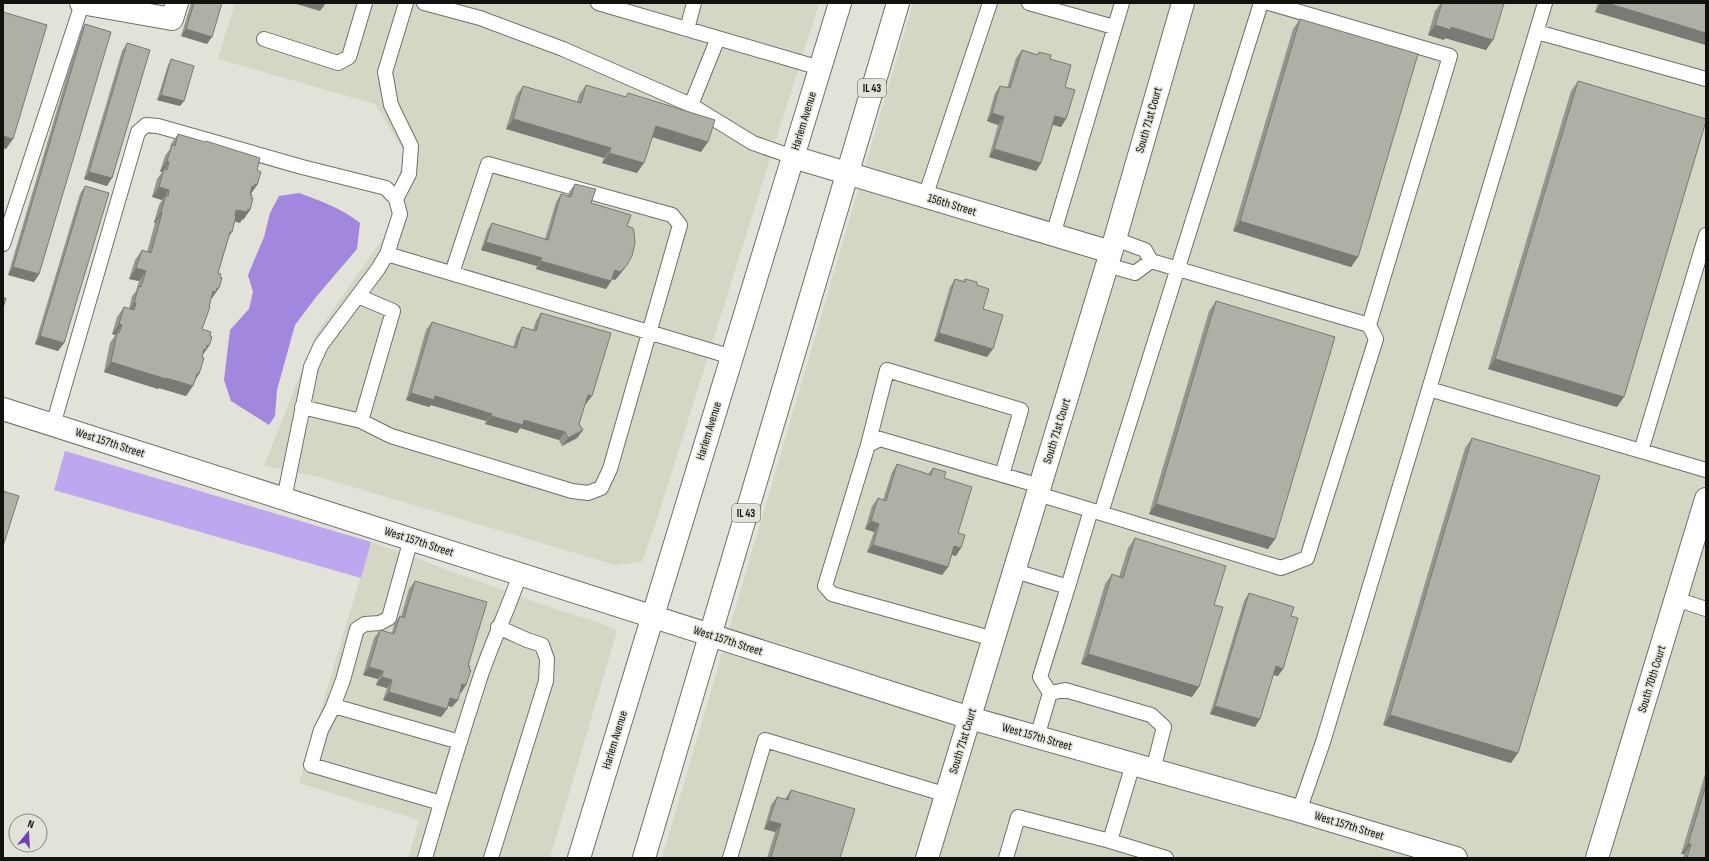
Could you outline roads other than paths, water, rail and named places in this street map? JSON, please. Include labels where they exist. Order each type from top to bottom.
[{"type":"street","points":[[81,3],[175,11]]},
{"type":"street","name":"Harlem Avenue","points":[[579,858],[840,3]]},
{"type":"street","name":"IL 43","points":[[644,858],[898,3]]},
{"type":"street","name":"South 71st Court","points":[[927,858],[1111,252],[1183,3]]},
{"type":"street","name":"156th Street","points":[[793,157],[1111,252]]},
{"type":"street","name":"West 157th Street","points":[[3,409],[970,718],[1299,811],[1445,856]]},
{"type":"street","name":"South 70th Court","points":[[1597,858],[1706,499]]},
{"type":"lane","points":[[3,244],[81,3]]},
{"type":"lane","points":[[264,39],[338,63],[349,57],[365,3]]},
{"type":"lane","points":[[396,199],[409,174],[411,146],[391,105],[385,72],[406,3]]},
{"type":"lane","points":[[424,3],[480,18],[563,49],[691,105],[753,144],[793,157]]},
{"type":"lane","points":[[598,3],[820,68]]},
{"type":"lane","points":[[687,29],[694,3]]},
{"type":"lane","points":[[925,197],[990,3]]},
{"type":"lane","points":[[1029,3],[1114,27]]},
{"type":"lane","points":[[1054,235],[1122,3]]},
{"type":"lane","points":[[1037,737],[1050,693],[1040,677],[1068,588],[1096,511],[1177,268],[1261,3]]},
{"type":"lane","points":[[868,445],[880,439],[1002,475],[1096,511],[1281,568],[1307,558],[1376,339],[1369,325],[1450,56],[1269,3]]},
{"type":"lane","points":[[1299,811],[1323,742],[1545,3]]},
{"type":"lane","points":[[1536,32],[1706,79]]},
{"type":"lane","points":[[691,105],[718,38]]},
{"type":"lane","points":[[53,425],[138,132],[146,125],[158,126],[302,167],[386,188],[396,199],[400,214],[387,254],[315,356],[302,407],[284,498]]},
{"type":"lane","points":[[302,407],[361,421],[391,436],[572,491],[588,493],[601,488],[610,469],[651,332],[680,225],[672,215],[488,164],[452,273]]},
{"type":"lane","points":[[1641,451],[1702,261],[1706,235]]},
{"type":"lane","points":[[1111,252],[1145,250],[1151,261],[1369,325]]},
{"type":"lane","points":[[1111,252],[1135,273],[1151,261]]},
{"type":"lane","points":[[387,254],[732,357]]},
{"type":"lane","points":[[358,296],[393,311],[361,421]]},
{"type":"lane","points":[[994,640],[832,594],[825,586],[868,445],[887,370],[1021,410],[1002,475]]},
{"type":"lane","points":[[1429,388],[1706,470]]},
{"type":"lane","points":[[411,539],[389,618],[380,623],[365,624],[357,628],[343,680],[334,706],[321,730],[311,765],[442,803]]},
{"type":"lane","points":[[1015,571],[1068,588]]},
{"type":"lane","points":[[425,858],[479,680],[498,627],[510,603],[520,574]]},
{"type":"lane","points":[[1676,599],[1706,609]]},
{"type":"lane","points":[[491,858],[546,681],[547,659],[542,645],[498,627]]},
{"type":"lane","points":[[1050,693],[1065,690],[1151,715],[1164,727],[1143,767],[1110,841]]},
{"type":"lane","points":[[334,706],[460,742]]},
{"type":"lane","points":[[730,858],[765,740],[947,795]]},
{"type":"lane","points":[[1006,858],[1018,817],[1110,841],[1166,858]]}]
